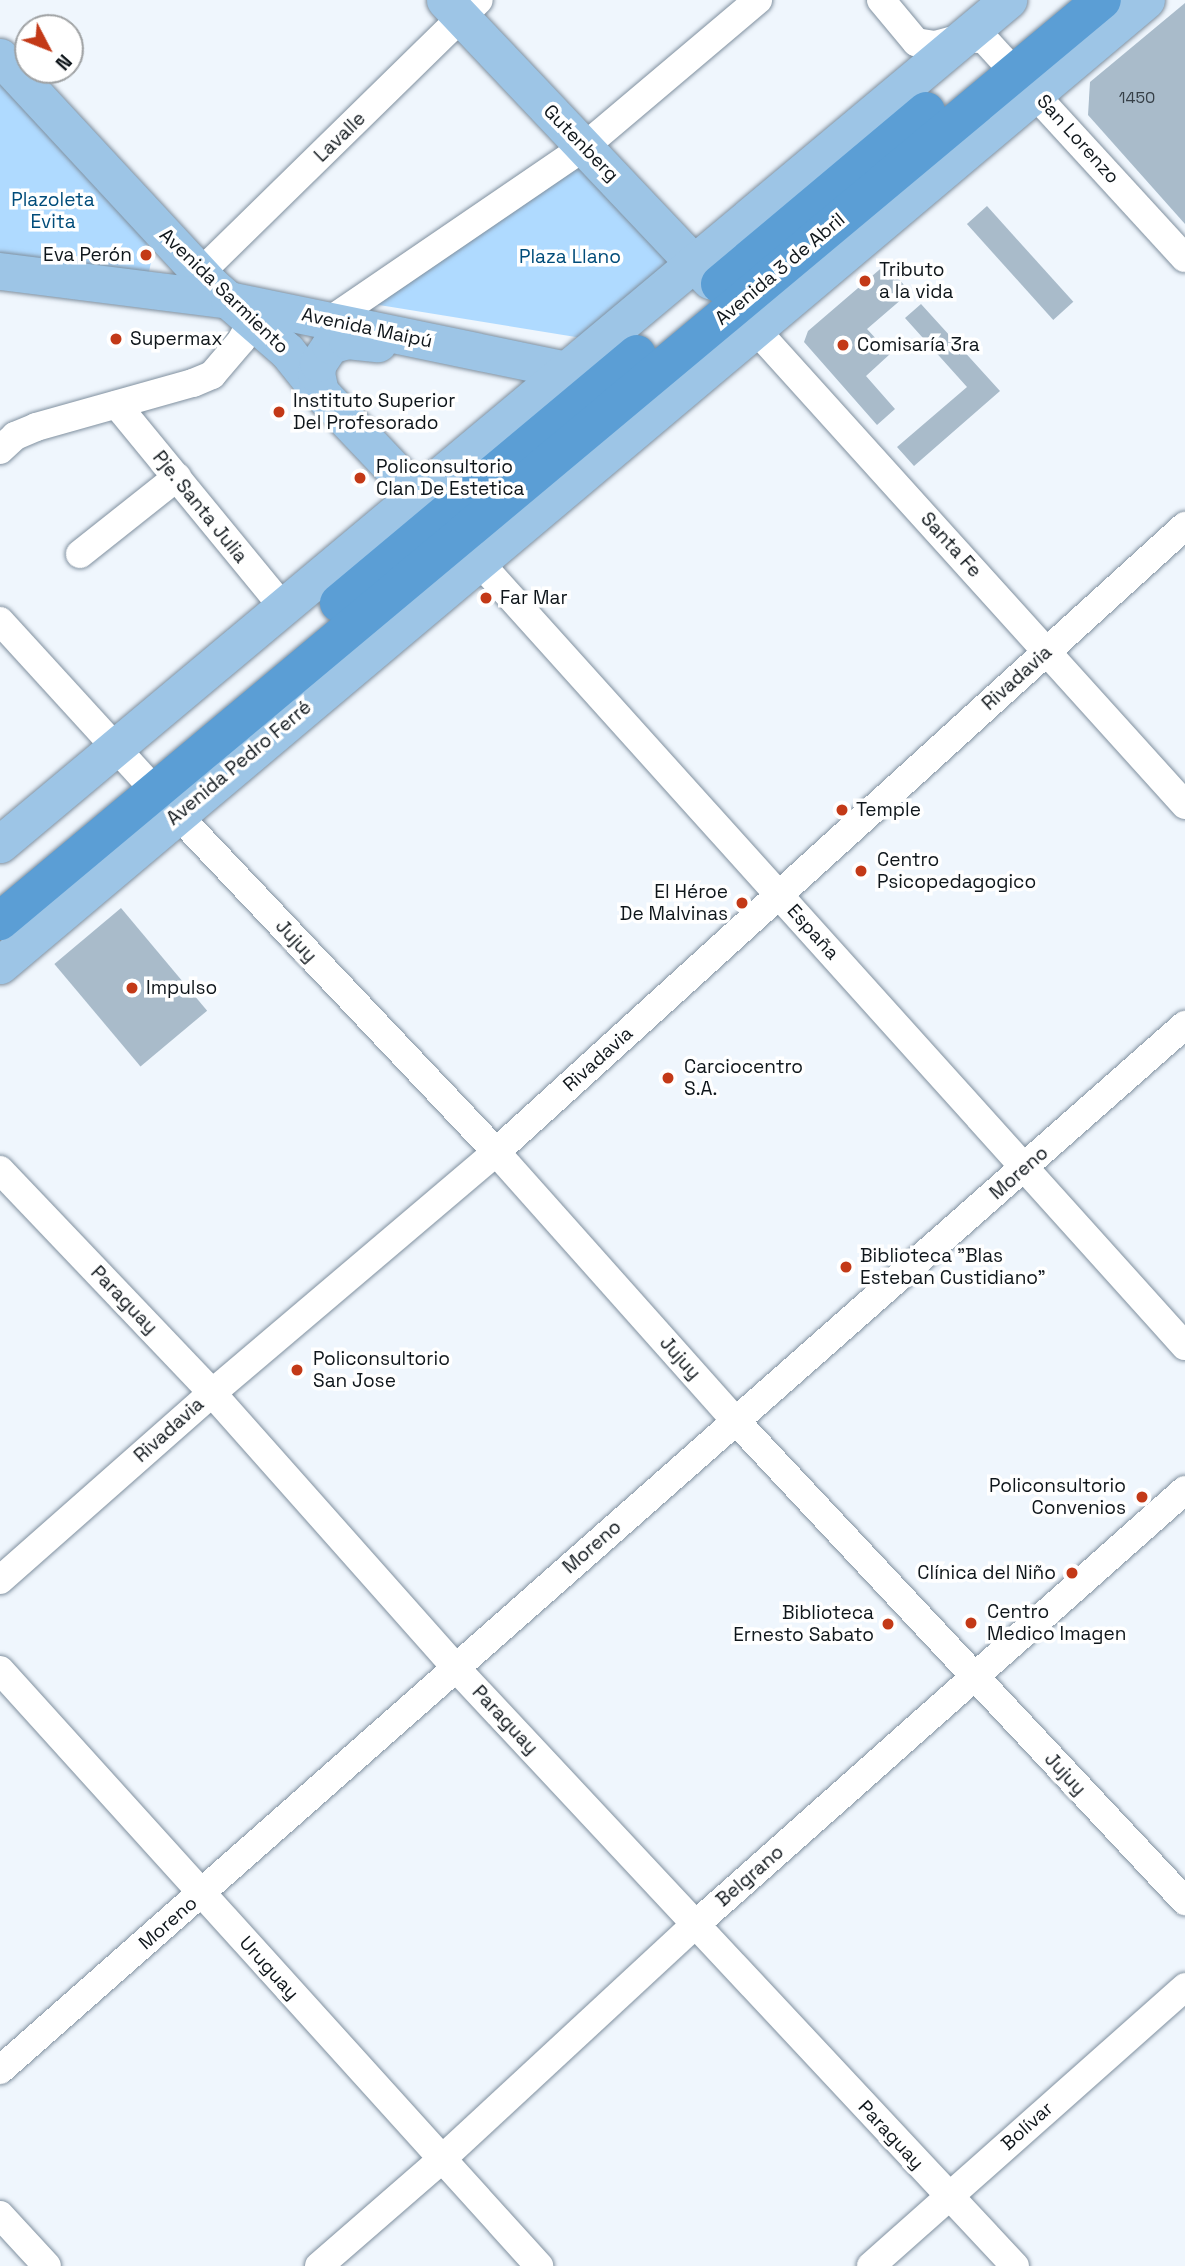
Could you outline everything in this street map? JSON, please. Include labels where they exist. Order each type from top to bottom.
[{"type":"highway","name":"Avenida 3 de Abril","points":[[1017,71],[1059,0]]},
{"type":"highway","name":"Avenida 3 de Abril","points":[[449,529],[725,296],[1017,71],[1102,0]]},
{"type":"highway","name":"Avenida Pedro Ferré","points":[[0,888],[146,781],[449,529]]},
{"type":"highway","name":"Avenida Pedro Ferré","points":[[0,921],[146,781]]},
{"type":"main road","name":"Avenida 3 de Abril","points":[[725,296],[962,38],[1009,0]]},
{"type":"main road","name":"Avenida 3 de Abril","points":[[449,529],[566,370],[725,296],[1017,71],[1146,0]]},
{"type":"main road","name":"Gutenberg","points":[[462,6],[584,146],[725,296]]},
{"type":"main road","name":"Avenida Sarmiento","points":[[0,57],[200,273],[247,309],[287,351],[320,392],[449,529]]},
{"type":"main road","name":"Avenida Maipú","points":[[0,271],[329,321],[566,370]]},
{"type":"main road","name":"Avenida Maipú","points":[[0,292],[166,314],[247,309]]},
{"type":"main road","points":[[449,529],[621,443],[725,296]]},
{"type":"main road","points":[[320,392],[316,373],[318,363],[330,345],[336,342],[347,340],[483,353]]},
{"type":"main road","name":"Avenida Pedro Ferré","points":[[0,965],[284,608],[449,529]]},
{"type":"main road","name":"Avenida Pedro Ferré","points":[[0,844],[146,781],[449,529]]},
{"type":"street","points":[[329,321],[584,146],[758,0]]},
{"type":"street","points":[[881,0],[916,41],[935,46],[962,38]]},
{"type":"street","name":"Lavalle","points":[[200,273],[462,6]]},
{"type":"street","name":"San Lorenzo","points":[[962,38],[984,39],[1017,71],[1185,258]]},
{"type":"street","name":"Santa Fe","points":[[725,296],[1185,805]]},
{"type":"street","points":[[0,450],[15,436],[36,427],[193,383],[212,374],[241,341],[247,309]]},
{"type":"street","name":"Pje. Santa Julia","points":[[117,405],[284,608]]},
{"type":"street","points":[[79,554],[177,477]]},
{"type":"street","name":"Rivadavia","points":[[0,1580],[212,1393],[496,1152],[1185,526]]},
{"type":"street","name":"España","points":[[449,529],[1185,1346]]},
{"type":"street","name":"Jujuy","points":[[0,621],[146,781],[496,1152],[736,1420],[975,1679],[1185,1901]]},
{"type":"street","name":"Moreno","points":[[0,2070],[1185,1025]]},
{"type":"street","name":"Paraguay","points":[[0,1170],[212,1393],[455,1667],[1015,2266]]},
{"type":"street","name":"Belgrano","points":[[319,2266],[442,2159],[695,1925],[1185,1490]]},
{"type":"street","name":"Uruguay","points":[[0,1670],[538,2266]]},
{"type":"street","name":"Bolívar","points":[[872,2266],[1185,1987]]},
{"type":"street","points":[[0,2215],[47,2266]]},
{"type":"green space","name":"Plazoleta Evita","points":[[0,71],[144,237],[152,257],[149,272],[0,259]]},
{"type":"green space","name":"Plaza Llano","points":[[583,159],[678,260],[588,339],[373,304]]},
{"type":"building","points":[[1185,3],[1185,224],[1088,115],[1090,82]]},
{"type":"building","points":[[987,206],[1073,302],[1053,320],[967,224]]},
{"type":"building","points":[[886,264],[910,292],[867,329],[890,354],[866,376],[895,409],[877,425],[804,342],[808,331]]},
{"type":"building","points":[[921,304],[1000,391],[914,466],[897,447],[967,387],[905,318]]},
{"type":"building","name":"Impulso","points":[[121,908],[207,1011],[140,1067],[54,964]]},
{"type":"place","name":"Eva Perón","points":[[146,255]]},
{"type":"place","name":"Tributo a la vida","points":[[865,281]]},
{"type":"place","name":"Supermax","points":[[116,339]]},
{"type":"place","name":"Comisaría 3ra","points":[[843,345]]},
{"type":"place","name":"Instituto Superior Del Profesorado","points":[[279,412]]},
{"type":"place","name":"Policonsultorio Clan De Estetica","points":[[360,478]]},
{"type":"place","name":"Far Mar","points":[[486,598]]},
{"type":"place","name":"Temple","points":[[842,810]]},
{"type":"place","name":"Centro Psicopedagogico","points":[[861,871]]},
{"type":"place","name":"El Héroe De Malvinas","points":[[742,903]]},
{"type":"place","name":"Impulso","points":[[132,988]]},
{"type":"place","name":"Carciocentro S.A.","points":[[668,1078]]},
{"type":"place","name":"Biblioteca \"Blas Esteban Custidiano\"","points":[[846,1267]]},
{"type":"place","name":"Policonsultorio San Jose","points":[[297,1370]]},
{"type":"place","name":"Policonsultorio Convenios","points":[[1142,1497]]},
{"type":"place","name":"Clínica del Niño","points":[[1072,1573]]},
{"type":"place","name":"Centro Medico Imagen","points":[[971,1623]]},
{"type":"place","name":"Biblioteca Ernesto Sabato","points":[[888,1624]]}]
